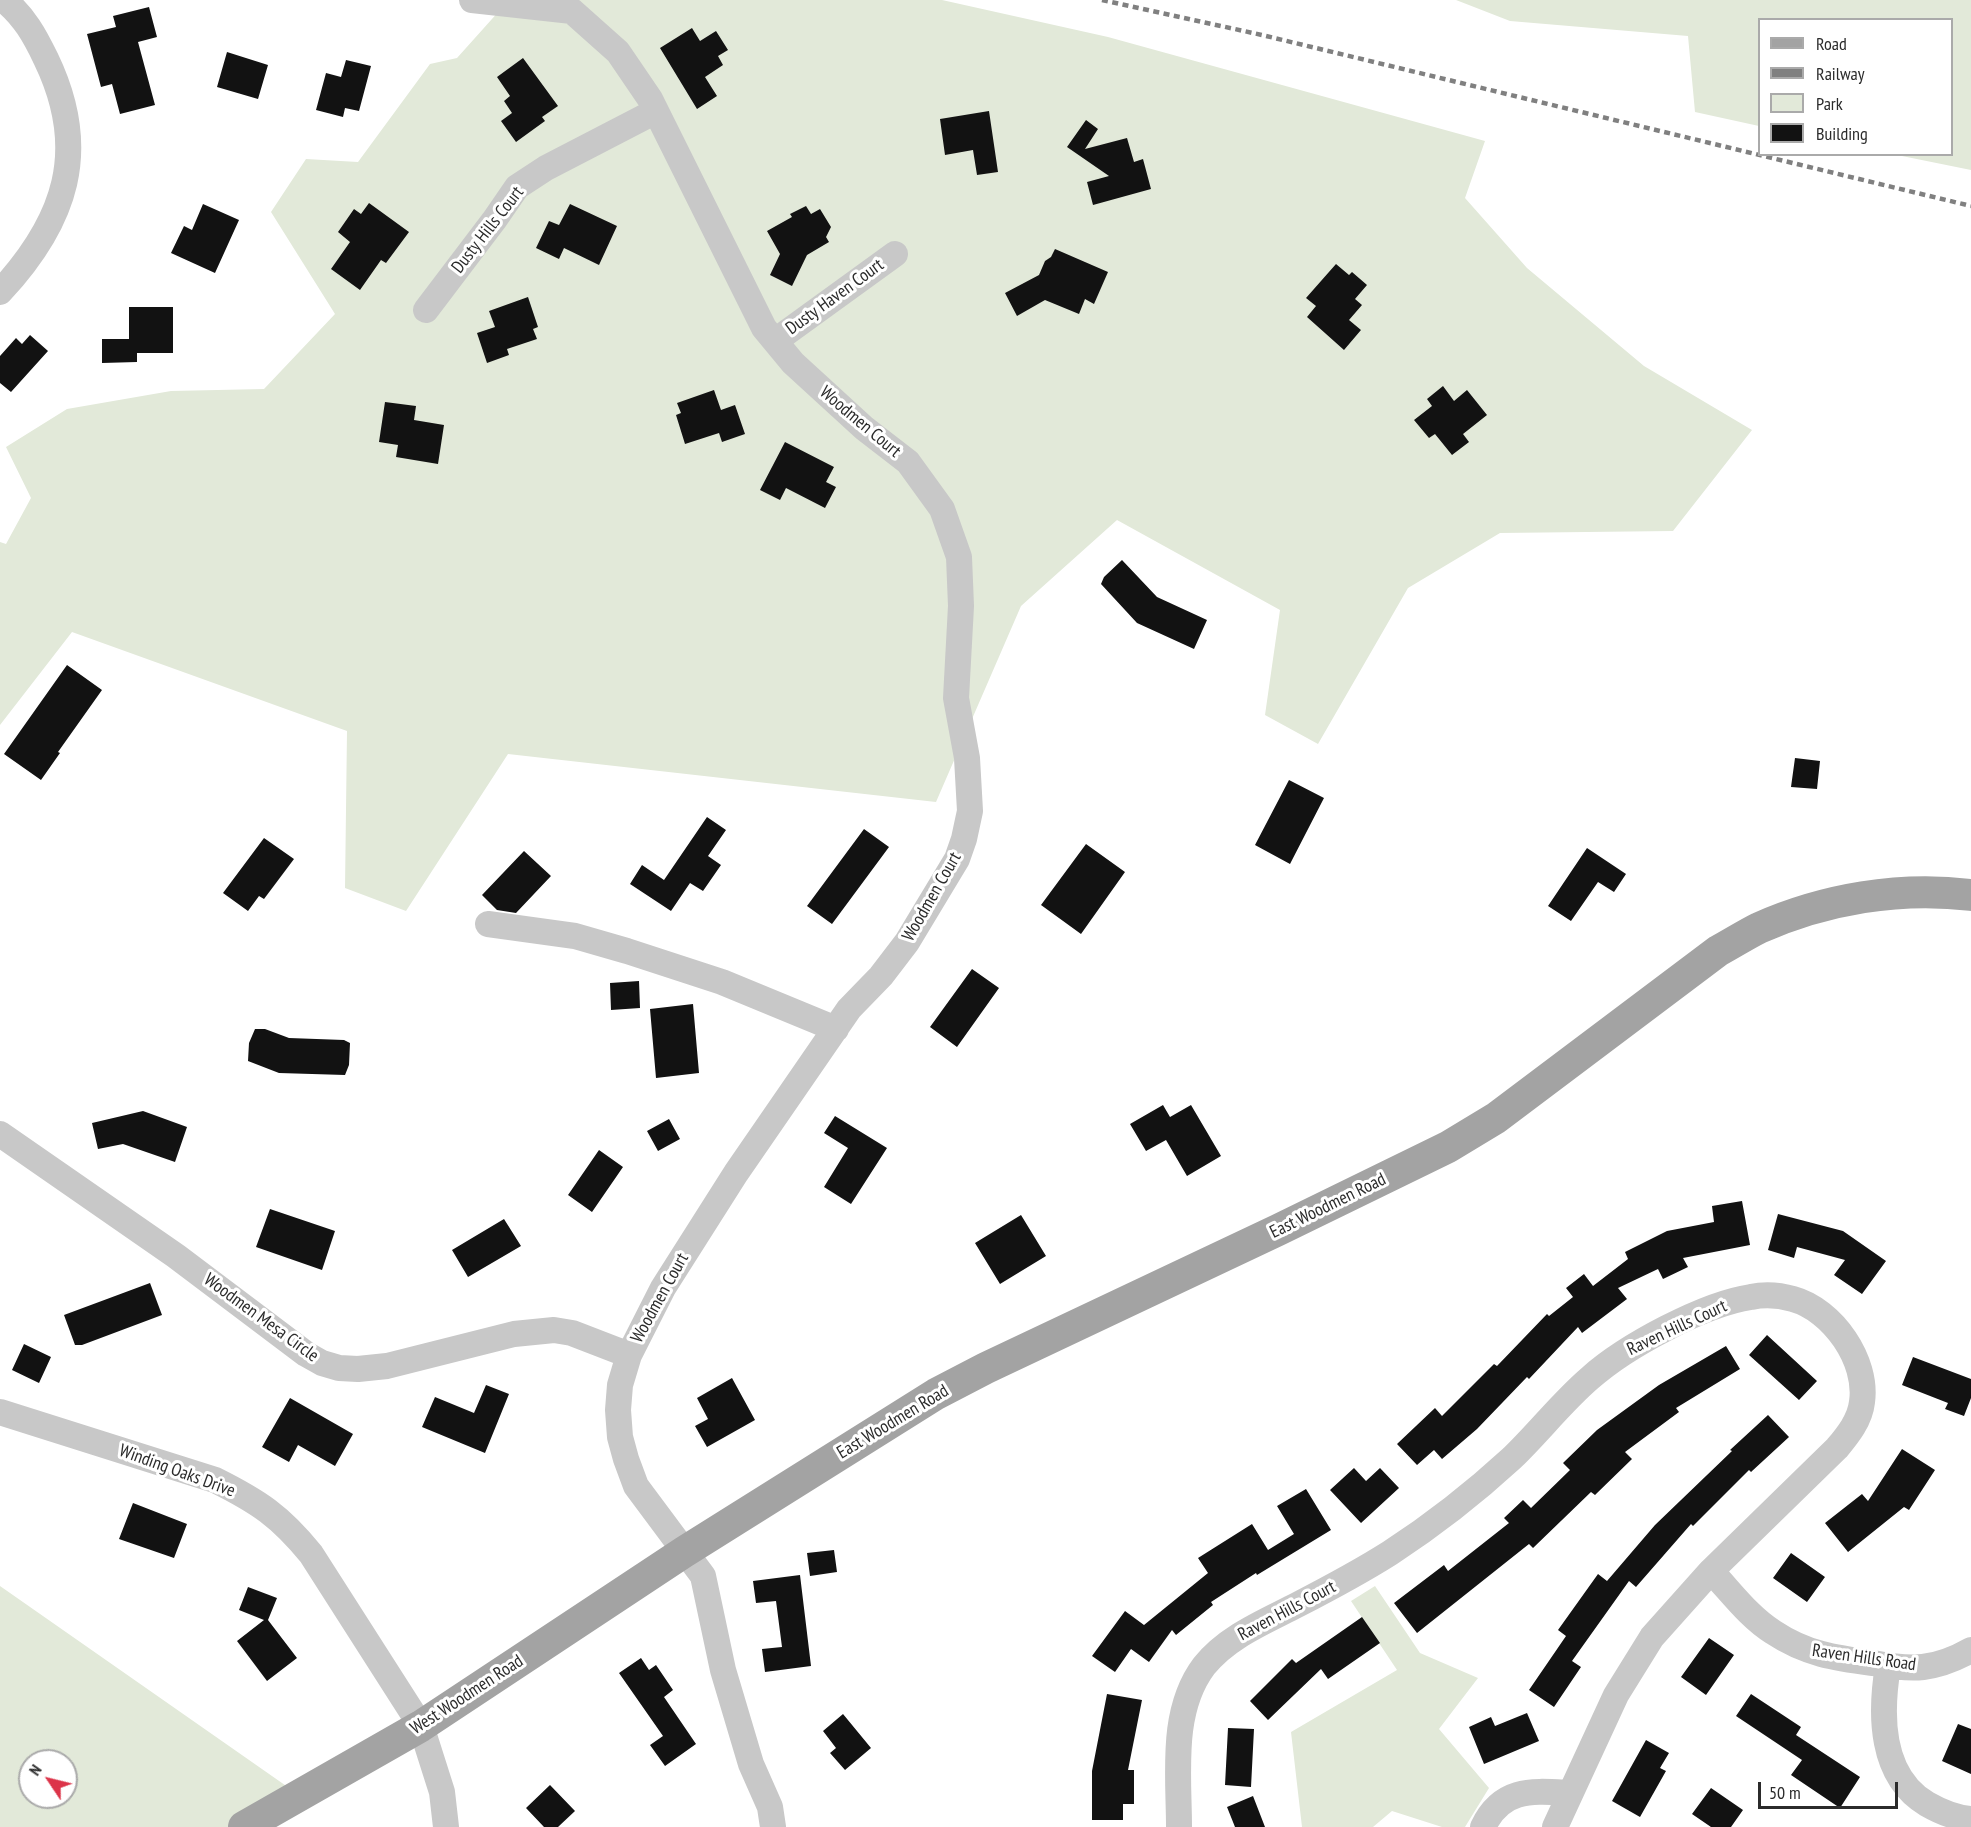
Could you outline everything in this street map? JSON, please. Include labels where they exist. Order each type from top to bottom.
[{"type":"main road","name":"East Woodmen Road","points":[[684,1552],[936,1395],[986,1368],[1448,1147],[1496,1118],[1718,951],[1758,929],[1803,912],[1855,899],[1910,892],[1949,892],[1971,895]]},
{"type":"main road","name":"West Woodmen Road","points":[[244,1827],[421,1726],[684,1552]]},
{"type":"street","name":"Woodmen Court","points":[[472,0],[572,11],[618,52],[650,99],[764,328],[793,363],[856,421],[909,462],[942,509],[959,557],[961,606],[956,698],[967,758],[970,811],[969,824],[957,859],[907,942],[881,976],[849,1009],[736,1173],[663,1288],[629,1355],[620,1385],[618,1410],[620,1437],[626,1459],[636,1486],[703,1576],[723,1670],[751,1764],[771,1807],[773,1827]]},
{"type":"street","points":[[0,292],[38,244],[51,221],[59,202],[69,156],[69,130],[63,103],[56,82],[19,4]]},
{"type":"street","name":"Dusty Hills Court","points":[[426,310],[517,187],[546,168],[656,111]]},
{"type":"street","name":"Dusty Haven Court","points":[[775,341],[895,254]]},
{"type":"street","points":[[488,924],[575,936],[627,951],[722,982],[836,1029]]},
{"type":"street","name":"Woodmen Mesa Circle","points":[[0,1134],[176,1256],[322,1363],[339,1368],[358,1369],[387,1366],[514,1334],[554,1330],[572,1333],[629,1355]]},
{"type":"street","name":"Raven Hills Court","points":[[1179,1827],[1179,1745],[1183,1714],[1195,1682],[1218,1650],[1242,1633],[1352,1576],[1422,1531],[1483,1484],[1513,1457],[1590,1378],[1617,1357],[1652,1336],[1723,1304],[1751,1297],[1773,1295],[1796,1299],[1818,1312],[1842,1334],[1855,1356],[1862,1381],[1862,1403],[1853,1428],[1837,1448],[1711,1571],[1652,1637],[1632,1667],[1606,1715],[1555,1827]]},
{"type":"street","name":"Winding Oaks Drive","points":[[0,1412],[215,1480],[274,1514],[311,1554],[421,1726],[442,1792],[446,1827]]},
{"type":"street","name":"Raven Hills Road","points":[[1711,1571],[1751,1614],[1772,1632],[1800,1648],[1824,1656],[1888,1666],[1922,1668],[1944,1662],[1971,1650]]},
{"type":"street","points":[[1888,1666],[1884,1722],[1889,1753],[1902,1782],[1916,1797],[1936,1809],[1959,1818],[1971,1819]]},
{"type":"street","points":[[1483,1827],[1495,1809],[1512,1796],[1532,1791],[1570,1793]]},
{"type":"green space","points":[[509,0],[942,0],[1108,37],[1485,141],[1465,198],[1527,268],[1644,366],[1752,430],[1673,531],[1500,533],[1408,588],[1318,744],[1265,715],[1280,610],[1117,520],[1021,606],[936,802],[508,754],[406,911],[345,888],[347,731],[72,632],[0,725],[0,542],[6,544],[31,498],[6,447],[67,409],[171,391],[264,389],[335,314],[271,212],[306,159],[358,162],[430,64],[457,58]]},
{"type":"green space","points":[[1456,0],[1971,0],[1971,170],[1902,156],[1953,156],[1953,18],[1758,18],[1758,126],[1695,112],[1688,36],[1510,21]]},
{"type":"green space","points":[[0,1586],[292,1790],[228,1827],[0,1827]]},
{"type":"green space","points":[[1375,1586],[1420,1653],[1478,1678],[1439,1729],[1489,1788],[1465,1827],[1442,1827],[1392,1811],[1373,1827],[1302,1827],[1291,1732],[1397,1670],[1351,1601]]},
{"type":"building","points":[[149,7],[157,37],[138,42],[155,105],[120,114],[112,84],[101,87],[87,34],[116,27],[113,16]]},
{"type":"building","points":[[692,28],[700,41],[716,31],[728,50],[718,56],[723,65],[705,77],[717,96],[697,109],[660,48]]},
{"type":"building","points":[[227,52],[268,65],[258,99],[217,87]]},
{"type":"building","points":[[523,58],[558,106],[542,117],[545,121],[516,142],[501,121],[512,113],[504,101],[510,96],[497,77]]},
{"type":"building","points":[[346,60],[371,66],[359,111],[345,108],[343,117],[316,110],[326,73],[341,77]]},
{"type":"building","points":[[989,111],[998,172],[977,175],[973,150],[945,155],[940,119]]},
{"type":"building","points":[[1086,120],[1098,129],[1085,149],[1127,138],[1134,162],[1143,159],[1151,189],[1093,205],[1087,182],[1109,176],[1067,147]]},
{"type":"building","points":[[369,203],[409,232],[386,263],[381,260],[360,290],[331,269],[350,242],[338,232],[354,209],[361,214]]},
{"type":"building","points":[[203,204],[239,220],[215,273],[171,253],[184,226],[192,230]]},
{"type":"building","points":[[570,204],[617,226],[599,265],[564,248],[559,259],[536,248],[549,221],[559,225]]},
{"type":"building","points":[[806,206],[811,214],[820,209],[831,227],[826,237],[829,242],[807,255],[792,286],[770,275],[780,254],[767,231],[792,217],[790,214]]},
{"type":"building","points":[[1055,249],[1108,272],[1094,304],[1085,299],[1079,314],[1045,300],[1017,316],[1005,293],[1039,275],[1045,261],[1051,257]]},
{"type":"building","points":[[1336,264],[1349,275],[1352,272],[1367,285],[1355,299],[1362,305],[1349,320],[1361,330],[1344,350],[1307,317],[1316,306],[1306,298]]},
{"type":"building","points":[[528,297],[538,327],[533,329],[537,339],[507,349],[509,355],[487,363],[477,333],[495,327],[489,311]]},
{"type":"building","points":[[129,307],[173,307],[173,353],[137,353],[137,362],[102,363],[102,339],[129,339]]},
{"type":"building","points":[[30,335],[48,351],[11,392],[0,383],[0,356],[16,338],[22,344]]},
{"type":"building","points":[[1443,386],[1454,401],[1467,390],[1487,415],[1463,434],[1469,442],[1452,455],[1435,434],[1429,438],[1414,420],[1432,406],[1427,399]]},
{"type":"building","points":[[714,390],[721,410],[735,405],[745,434],[722,442],[719,433],[685,444],[676,415],[681,413],[677,403]]},
{"type":"building","points":[[385,402],[416,406],[414,420],[444,425],[438,464],[396,457],[398,445],[379,442]]},
{"type":"building","points":[[785,442],[834,467],[826,482],[836,487],[825,508],[786,488],[780,500],[760,490]]},
{"type":"building","points":[[1122,560],[1157,597],[1207,620],[1194,649],[1137,623],[1101,584],[1104,577]]},
{"type":"building","points":[[67,665],[102,690],[41,780],[4,754]]},
{"type":"building","points":[[1795,758],[1820,761],[1817,789],[1791,787]]},
{"type":"building","points":[[1289,780],[1324,798],[1290,864],[1255,845]]},
{"type":"building","points":[[707,817],[726,830],[708,856],[721,865],[703,891],[690,883],[671,911],[630,884],[642,865],[664,880]]},
{"type":"building","points":[[864,829],[889,847],[832,924],[807,906]]},
{"type":"building","points":[[264,838],[294,859],[264,899],[259,896],[248,911],[223,893]]},
{"type":"building","points":[[1086,844],[1125,872],[1081,934],[1041,905]]},
{"type":"building","points":[[1587,848],[1626,874],[1614,892],[1598,882],[1571,921],[1548,906]]},
{"type":"building","points":[[524,851],[551,876],[516,913],[497,910],[482,895]]},
{"type":"building","points":[[972,969],[999,988],[957,1047],[930,1027]]},
{"type":"building","points":[[639,981],[640,1008],[611,1010],[610,983]]},
{"type":"building","points":[[693,1004],[699,1073],[656,1078],[650,1009]]},
{"type":"building","points":[[255,1029],[265,1029],[289,1038],[344,1040],[350,1043],[349,1065],[345,1075],[279,1073],[248,1061],[249,1043]]},
{"type":"building","points":[[1163,1105],[1170,1117],[1191,1105],[1221,1156],[1187,1176],[1166,1140],[1146,1151],[1130,1124]]},
{"type":"building","points":[[143,1111],[187,1127],[175,1162],[123,1144],[98,1149],[92,1123]]},
{"type":"building","points":[[835,1116],[887,1148],[851,1204],[824,1187],[848,1148],[824,1133]]},
{"type":"building","points":[[669,1119],[680,1139],[658,1151],[647,1131]]},
{"type":"building","points":[[599,1150],[623,1167],[592,1212],[568,1195]]},
{"type":"building","points":[[1742,1201],[1750,1245],[1683,1258],[1688,1267],[1663,1279],[1658,1269],[1618,1288],[1627,1299],[1582,1333],[1578,1327],[1529,1379],[1527,1377],[1477,1429],[1442,1459],[1434,1450],[1417,1465],[1397,1444],[1435,1408],[1442,1416],[1494,1364],[1497,1366],[1547,1314],[1549,1316],[1573,1297],[1566,1288],[1584,1274],[1593,1286],[1628,1259],[1625,1252],[1667,1231],[1714,1222],[1712,1206]]},
{"type":"building","points":[[270,1209],[335,1231],[322,1270],[256,1247]]},
{"type":"building","points":[[1778,1214],[1843,1231],[1886,1261],[1862,1294],[1834,1275],[1845,1260],[1797,1247],[1794,1258],[1768,1250]]},
{"type":"building","points":[[1021,1215],[1046,1256],[1000,1284],[975,1243]]},
{"type":"building","points":[[504,1219],[521,1246],[468,1277],[452,1250]]},
{"type":"building","points":[[150,1283],[162,1315],[82,1345],[75,1345],[64,1315]]},
{"type":"building","points":[[1767,1335],[1817,1381],[1799,1400],[1749,1355]]},
{"type":"building","points":[[24,1344],[51,1357],[39,1383],[12,1370]]},
{"type":"building","points":[[1726,1346],[1740,1369],[1676,1408],[1679,1412],[1625,1452],[1632,1459],[1595,1495],[1591,1492],[1533,1548],[1529,1544],[1417,1633],[1394,1603],[1444,1565],[1448,1571],[1509,1523],[1504,1518],[1523,1500],[1531,1508],[1570,1470],[1563,1463],[1597,1430],[1659,1385]]},
{"type":"building","points":[[1913,1357],[1971,1379],[1971,1398],[1964,1416],[1945,1409],[1948,1403],[1902,1385]]},
{"type":"building","points":[[732,1378],[755,1420],[707,1447],[695,1426],[708,1419],[697,1398]]},
{"type":"building","points":[[486,1385],[509,1394],[485,1453],[422,1427],[435,1397],[474,1413]]},
{"type":"building","points":[[290,1398],[353,1434],[335,1466],[298,1445],[289,1462],[262,1447]]},
{"type":"building","points":[[1768,1415],[1789,1437],[1751,1472],[1749,1470],[1693,1526],[1691,1524],[1636,1587],[1629,1581],[1572,1661],[1581,1667],[1554,1707],[1529,1690],[1566,1636],[1558,1630],[1598,1574],[1607,1581],[1655,1525]]},
{"type":"building","points":[[1902,1449],[1935,1470],[1909,1510],[1904,1507],[1848,1552],[1825,1523],[1862,1494],[1868,1501]]},
{"type":"building","points":[[1354,1468],[1366,1481],[1380,1468],[1399,1488],[1361,1523],[1330,1490]]},
{"type":"building","points":[[1306,1489],[1331,1530],[1211,1602],[1213,1605],[1176,1635],[1172,1630],[1149,1662],[1131,1649],[1115,1672],[1092,1656],[1125,1611],[1144,1625],[1208,1573],[1198,1558],[1252,1524],[1268,1550],[1294,1534],[1277,1506]]},
{"type":"building","points":[[133,1503],[187,1524],[174,1558],[119,1539]]},
{"type":"building","points":[[834,1550],[837,1572],[810,1576],[807,1553]]},
{"type":"building","points":[[1791,1553],[1825,1577],[1807,1602],[1773,1578]]},
{"type":"building","points":[[800,1575],[811,1666],[765,1672],[762,1649],[782,1647],[776,1601],[756,1603],[753,1581]]},
{"type":"building","points":[[248,1587],[277,1598],[268,1620],[297,1658],[267,1681],[237,1641],[264,1620],[239,1610]]},
{"type":"building","points":[[1362,1617],[1380,1643],[1328,1679],[1321,1669],[1268,1720],[1250,1701],[1292,1659],[1296,1663]]},
{"type":"building","points":[[1709,1638],[1734,1655],[1706,1695],[1681,1677]]},
{"type":"building","points":[[641,1658],[649,1670],[656,1665],[673,1690],[664,1697],[696,1744],[665,1766],[650,1745],[663,1736],[619,1673]]},
{"type":"building","points":[[1107,1694],[1142,1700],[1128,1770],[1134,1770],[1134,1804],[1123,1804],[1123,1820],[1092,1820],[1092,1771]]},
{"type":"building","points":[[1751,1694],[1801,1727],[1796,1735],[1860,1777],[1840,1808],[1791,1775],[1802,1760],[1736,1716]]},
{"type":"building","points":[[1527,1713],[1539,1741],[1484,1764],[1469,1727],[1491,1717],[1495,1726]]},
{"type":"building","points":[[843,1714],[871,1748],[845,1770],[830,1753],[836,1748],[823,1731]]},
{"type":"building","points":[[1958,1724],[1971,1729],[1971,1774],[1942,1761]]},
{"type":"building","points":[[1228,1728],[1254,1729],[1251,1787],[1225,1785]]},
{"type":"building","points":[[1646,1740],[1669,1753],[1660,1768],[1666,1771],[1640,1817],[1612,1801]]},
{"type":"building","points":[[550,1785],[575,1811],[558,1827],[544,1827],[526,1808]]},
{"type":"building","points":[[1711,1788],[1743,1810],[1731,1827],[1711,1827],[1692,1814]]},
{"type":"building","points":[[1253,1796],[1265,1827],[1235,1827],[1227,1807]]},
{"type":"railway","points":[[1102,0],[1262,35],[1758,155]]},
{"type":"railway","points":[[1764,156],[1971,206]]}]
